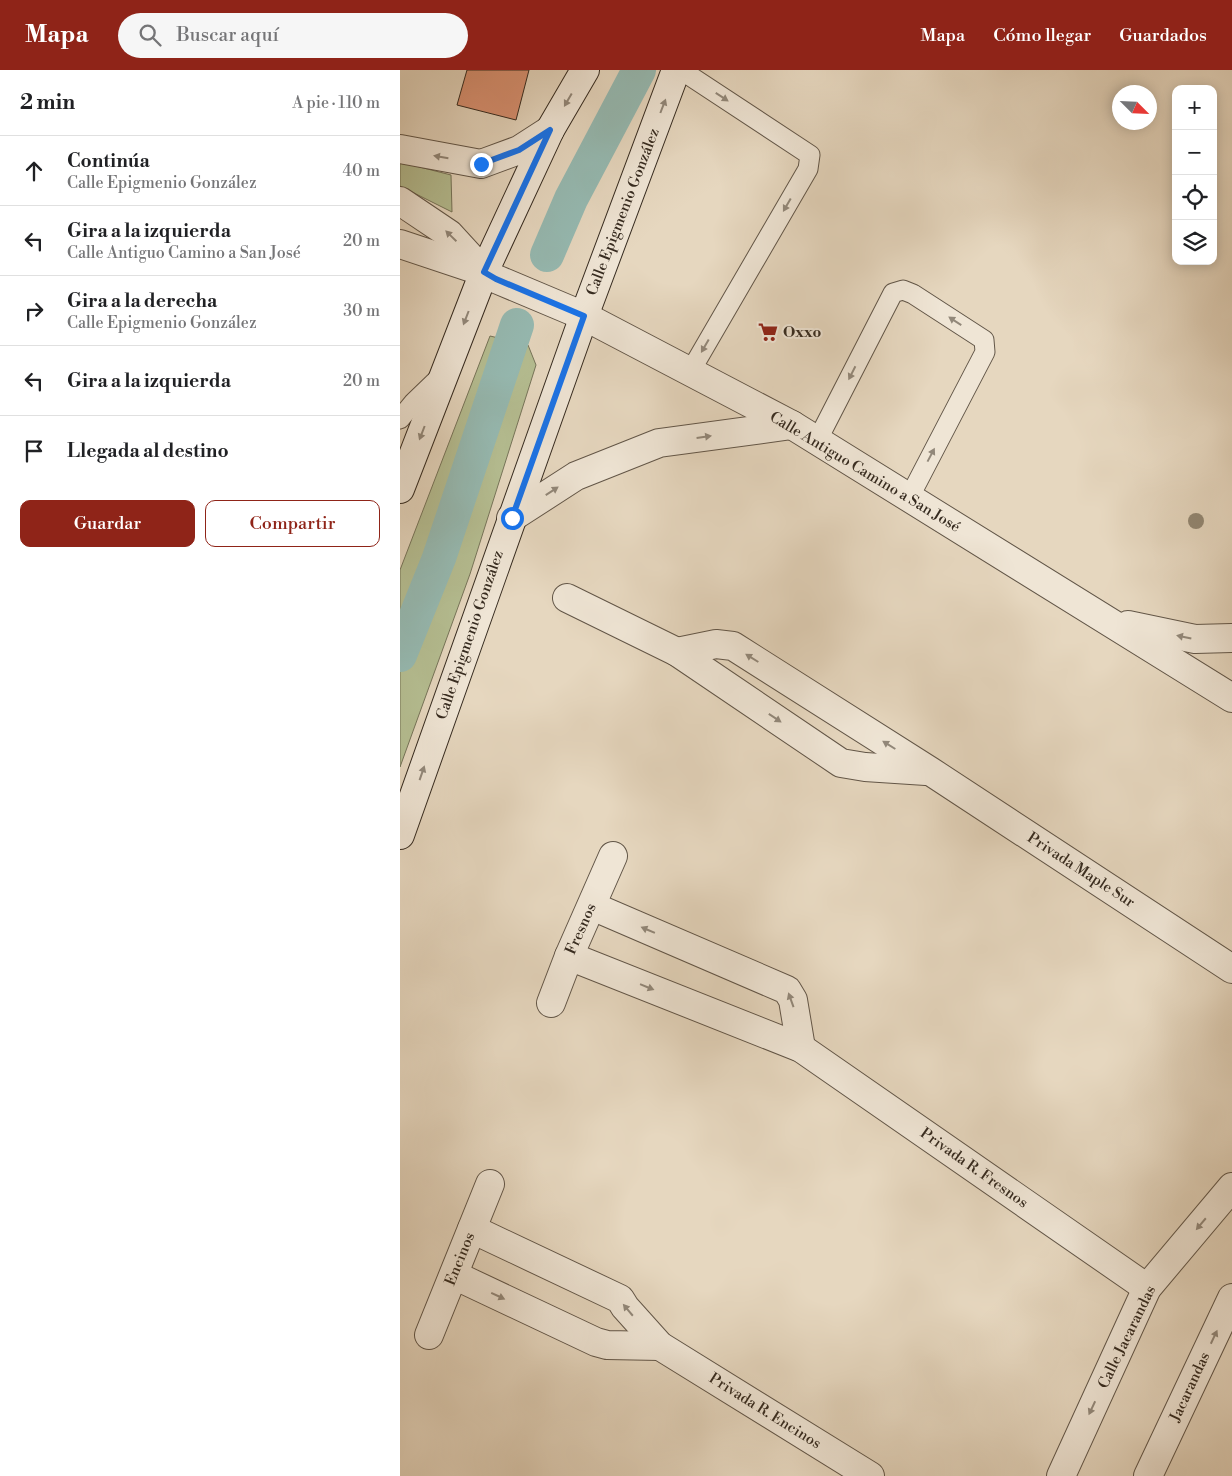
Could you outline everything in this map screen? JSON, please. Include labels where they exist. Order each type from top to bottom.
[{"type":"street","points":[[400,489],[446,371],[490,276],[550,130],[585,70]]},
{"type":"street","name":"Calle Epigmenio González","points":[[400,835],[512,518],[578,313],[676,70]]},
{"type":"street","points":[[400,149],[481,164],[519,150],[550,130]]},
{"type":"street","points":[[400,201],[449,234],[490,276]]},
{"type":"street","name":"Calle Antiguo Camino a San José","points":[[400,244],[490,276],[578,313],[792,426],[1232,698]]},
{"type":"street","points":[[512,518],[576,476],[659,443],[792,426]]},
{"type":"street","name":"Privada Maple Sur","points":[[567,598],[677,652],[841,763],[865,767],[930,771]]},
{"type":"street","points":[[1108,621],[1195,639],[1232,638]]},
{"type":"street","name":"Privada Maple Sur","points":[[677,652],[716,644],[733,646],[930,771],[1232,969]]},
{"type":"street","name":"Fresnos","points":[[551,1003],[569,956],[613,856]]},
{"type":"street","points":[[592,906],[787,990],[793,1000],[801,1048]]},
{"type":"street","name":"Privada R. Fresnos","points":[[569,956],[801,1048],[1147,1288]]},
{"type":"street","name":"Encinos","points":[[429,1335],[490,1184]]},
{"type":"street","name":"Calle Jacarandas","points":[[1061,1476],[1147,1288],[1232,1187]]},
{"type":"street","name":"Privada R. Encinos","points":[[472,1229],[620,1300],[660,1346],[870,1476]]},
{"type":"street","points":[[454,1274],[596,1342],[607,1345],[660,1346]]},
{"type":"street","name":"Jacarandas","points":[[1148,1476],[1232,1298]]},
{"type":"lane","points":[[681,70],[810,155],[808,169],[690,372]]},
{"type":"lane","points":[[818,441],[893,293],[903,290],[913,294],[984,340],[985,352],[908,498]]},
{"type":"lane","points":[[400,418],[446,371]]},
{"type":"green space","points":[[400,162],[451,175],[452,212],[400,186]]},
{"type":"green space","points":[[490,336],[528,345],[536,365],[470,574],[400,767],[400,570]]},
{"type":"building","points":[[467,70],[529,70],[516,120],[457,105]]},
{"type":"waterway","points":[[547,255],[571,199],[639,70]]},
{"type":"waterway","points":[[400,655],[439,558],[517,325]]},
{"type":"place","name":"Oxxo","points":[[768,332]]},
{"type":"route","points":[[481,164],[519,150],[550,130],[484,272],[496,279],[584,316],[512,518]]}]
